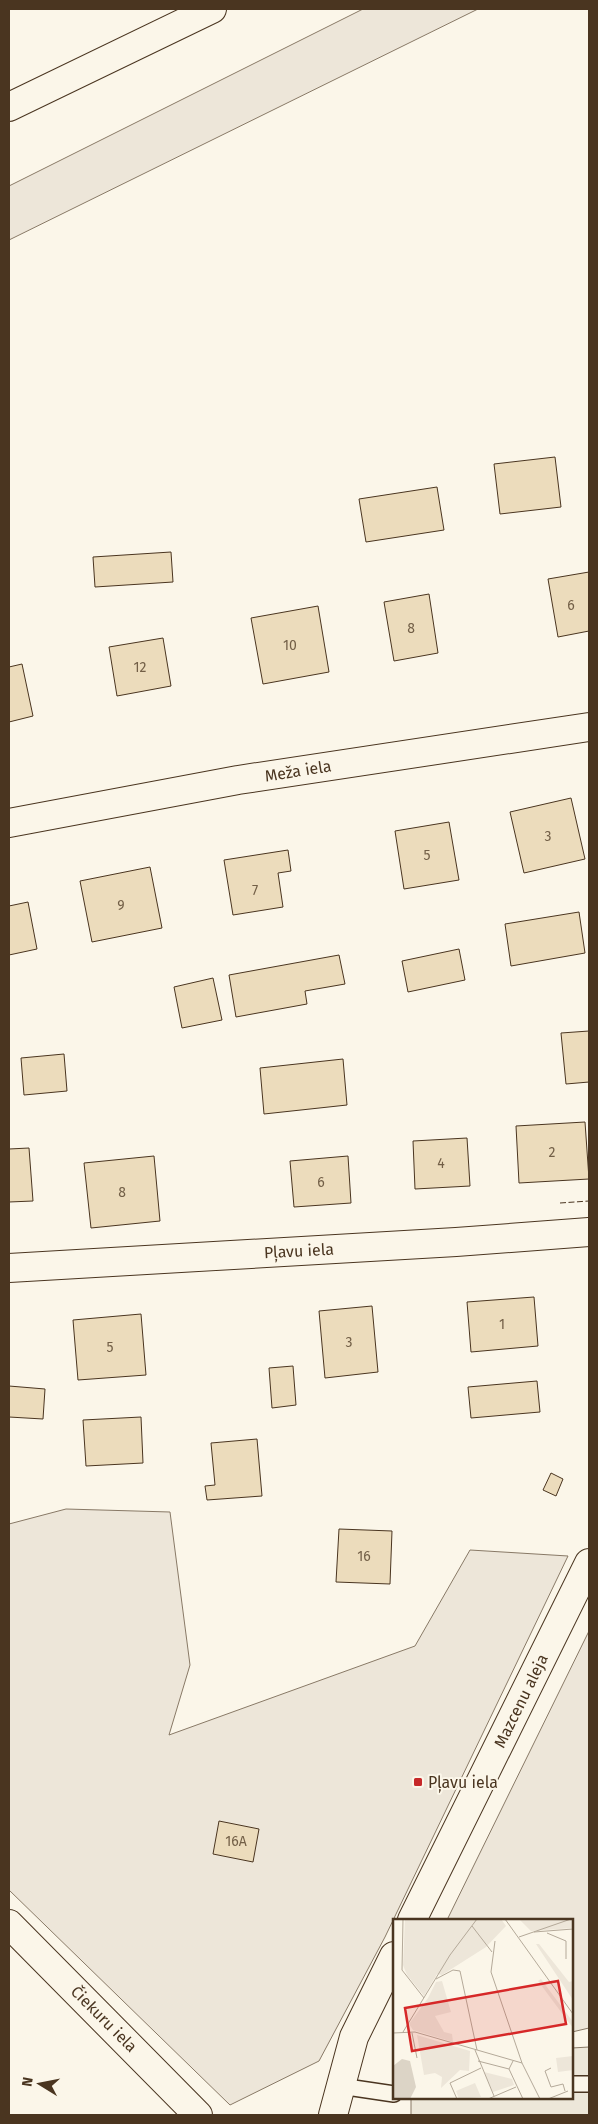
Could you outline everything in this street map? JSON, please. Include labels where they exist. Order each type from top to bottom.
[{"type":"main road","points":[[9,107],[212,9]]},
{"type":"main road","name":"Meža iela","points":[[9,823],[238,780],[589,727]]},
{"type":"main road","name":"Pļavu iela","points":[[9,1268],[456,1242],[589,1232]]},
{"type":"main road","name":"Mazcenu aleja","points":[[412,1919],[589,1563]]},
{"type":"main road","name":"Čiekuru iela","points":[[9,1924],[198,2115]]},
{"type":"main road","points":[[333,2115],[354,2037],[393,1958]]},
{"type":"lane","points":[[573,2084],[589,2084]]},
{"type":"lane","points":[[340,2086],[393,2094]]},
{"type":"shaded area","points":[[363,9],[478,9],[9,240],[9,186]]},
{"type":"shaded area","points":[[66,1509],[170,1512],[190,1665],[169,1735],[415,1646],[470,1550],[568,1556],[385,1937],[319,2061],[230,2105],[9,1890],[9,1524]]},
{"type":"shaded area","points":[[589,1631],[589,2028],[573,2032],[573,1919],[447,1919]]},
{"type":"shaded area","points":[[589,2047],[589,2115],[411,2115],[411,2099],[573,2099],[573,2048]]},
{"type":"building","points":[[555,457],[561,507],[500,514],[494,464]]},
{"type":"building","points":[[437,487],[444,530],[366,542],[359,499]]},
{"type":"building","points":[[171,552],[173,582],[95,587],[93,557]]},
{"type":"building","points":[[589,572],[589,631],[558,637],[548,579]]},
{"type":"building","points":[[429,594],[438,653],[394,661],[384,602]]},
{"type":"building","points":[[318,606],[329,672],[263,684],[251,618]]},
{"type":"building","points":[[163,638],[171,686],[117,696],[109,647]]},
{"type":"building","points":[[22,664],[33,716],[9,722],[9,667]]},
{"type":"building","points":[[571,798],[585,859],[524,873],[510,812]]},
{"type":"building","points":[[449,822],[459,880],[404,889],[395,831]]},
{"type":"building","points":[[288,850],[291,871],[278,873],[283,907],[233,915],[224,860]]},
{"type":"building","points":[[150,867],[162,928],[92,942],[80,881]]},
{"type":"building","points":[[28,902],[37,949],[9,955],[9,906]]},
{"type":"building","points":[[579,912],[585,953],[511,966],[505,924]]},
{"type":"building","points":[[459,949],[465,980],[408,992],[402,961]]},
{"type":"building","points":[[339,955],[345,984],[305,991],[307,1004],[236,1017],[229,975]]},
{"type":"building","points":[[213,978],[222,1020],[182,1028],[174,987]]},
{"type":"building","points":[[589,1031],[589,1082],[566,1084],[561,1033]]},
{"type":"building","points":[[64,1054],[67,1091],[24,1095],[21,1058]]},
{"type":"building","points":[[343,1059],[347,1105],[264,1114],[260,1068]]},
{"type":"building","points":[[585,1122],[589,1179],[519,1183],[516,1126]]},
{"type":"building","points":[[467,1138],[470,1186],[415,1189],[413,1141]]},
{"type":"building","points":[[29,1148],[33,1201],[9,1202],[9,1149]]},
{"type":"building","points":[[154,1156],[160,1221],[91,1228],[84,1163]]},
{"type":"building","points":[[348,1156],[351,1203],[294,1207],[290,1161]]},
{"type":"building","points":[[534,1297],[538,1346],[471,1352],[467,1302]]},
{"type":"building","points":[[372,1306],[378,1372],[325,1378],[319,1311]]},
{"type":"building","points":[[141,1314],[146,1375],[78,1380],[73,1320]]},
{"type":"building","points":[[293,1366],[296,1405],[272,1408],[269,1368]]},
{"type":"building","points":[[537,1381],[540,1412],[471,1418],[468,1387]]},
{"type":"building","points":[[9,1386],[45,1389],[43,1419],[9,1417]]},
{"type":"building","points":[[141,1417],[143,1463],[86,1466],[83,1420]]},
{"type":"building","points":[[257,1439],[262,1496],[207,1500],[205,1486],[215,1485],[211,1443]]},
{"type":"building","points":[[551,1473],[563,1479],[556,1496],[543,1490]]},
{"type":"building","points":[[339,1529],[392,1531],[390,1584],[336,1582]]},
{"type":"building","points":[[219,1821],[259,1829],[253,1862],[213,1854]]},
{"type":"fence","points":[[560,1203],[589,1201]]},
{"type":"place","name":"Pļavu iela","points":[[418,1782]]}]
